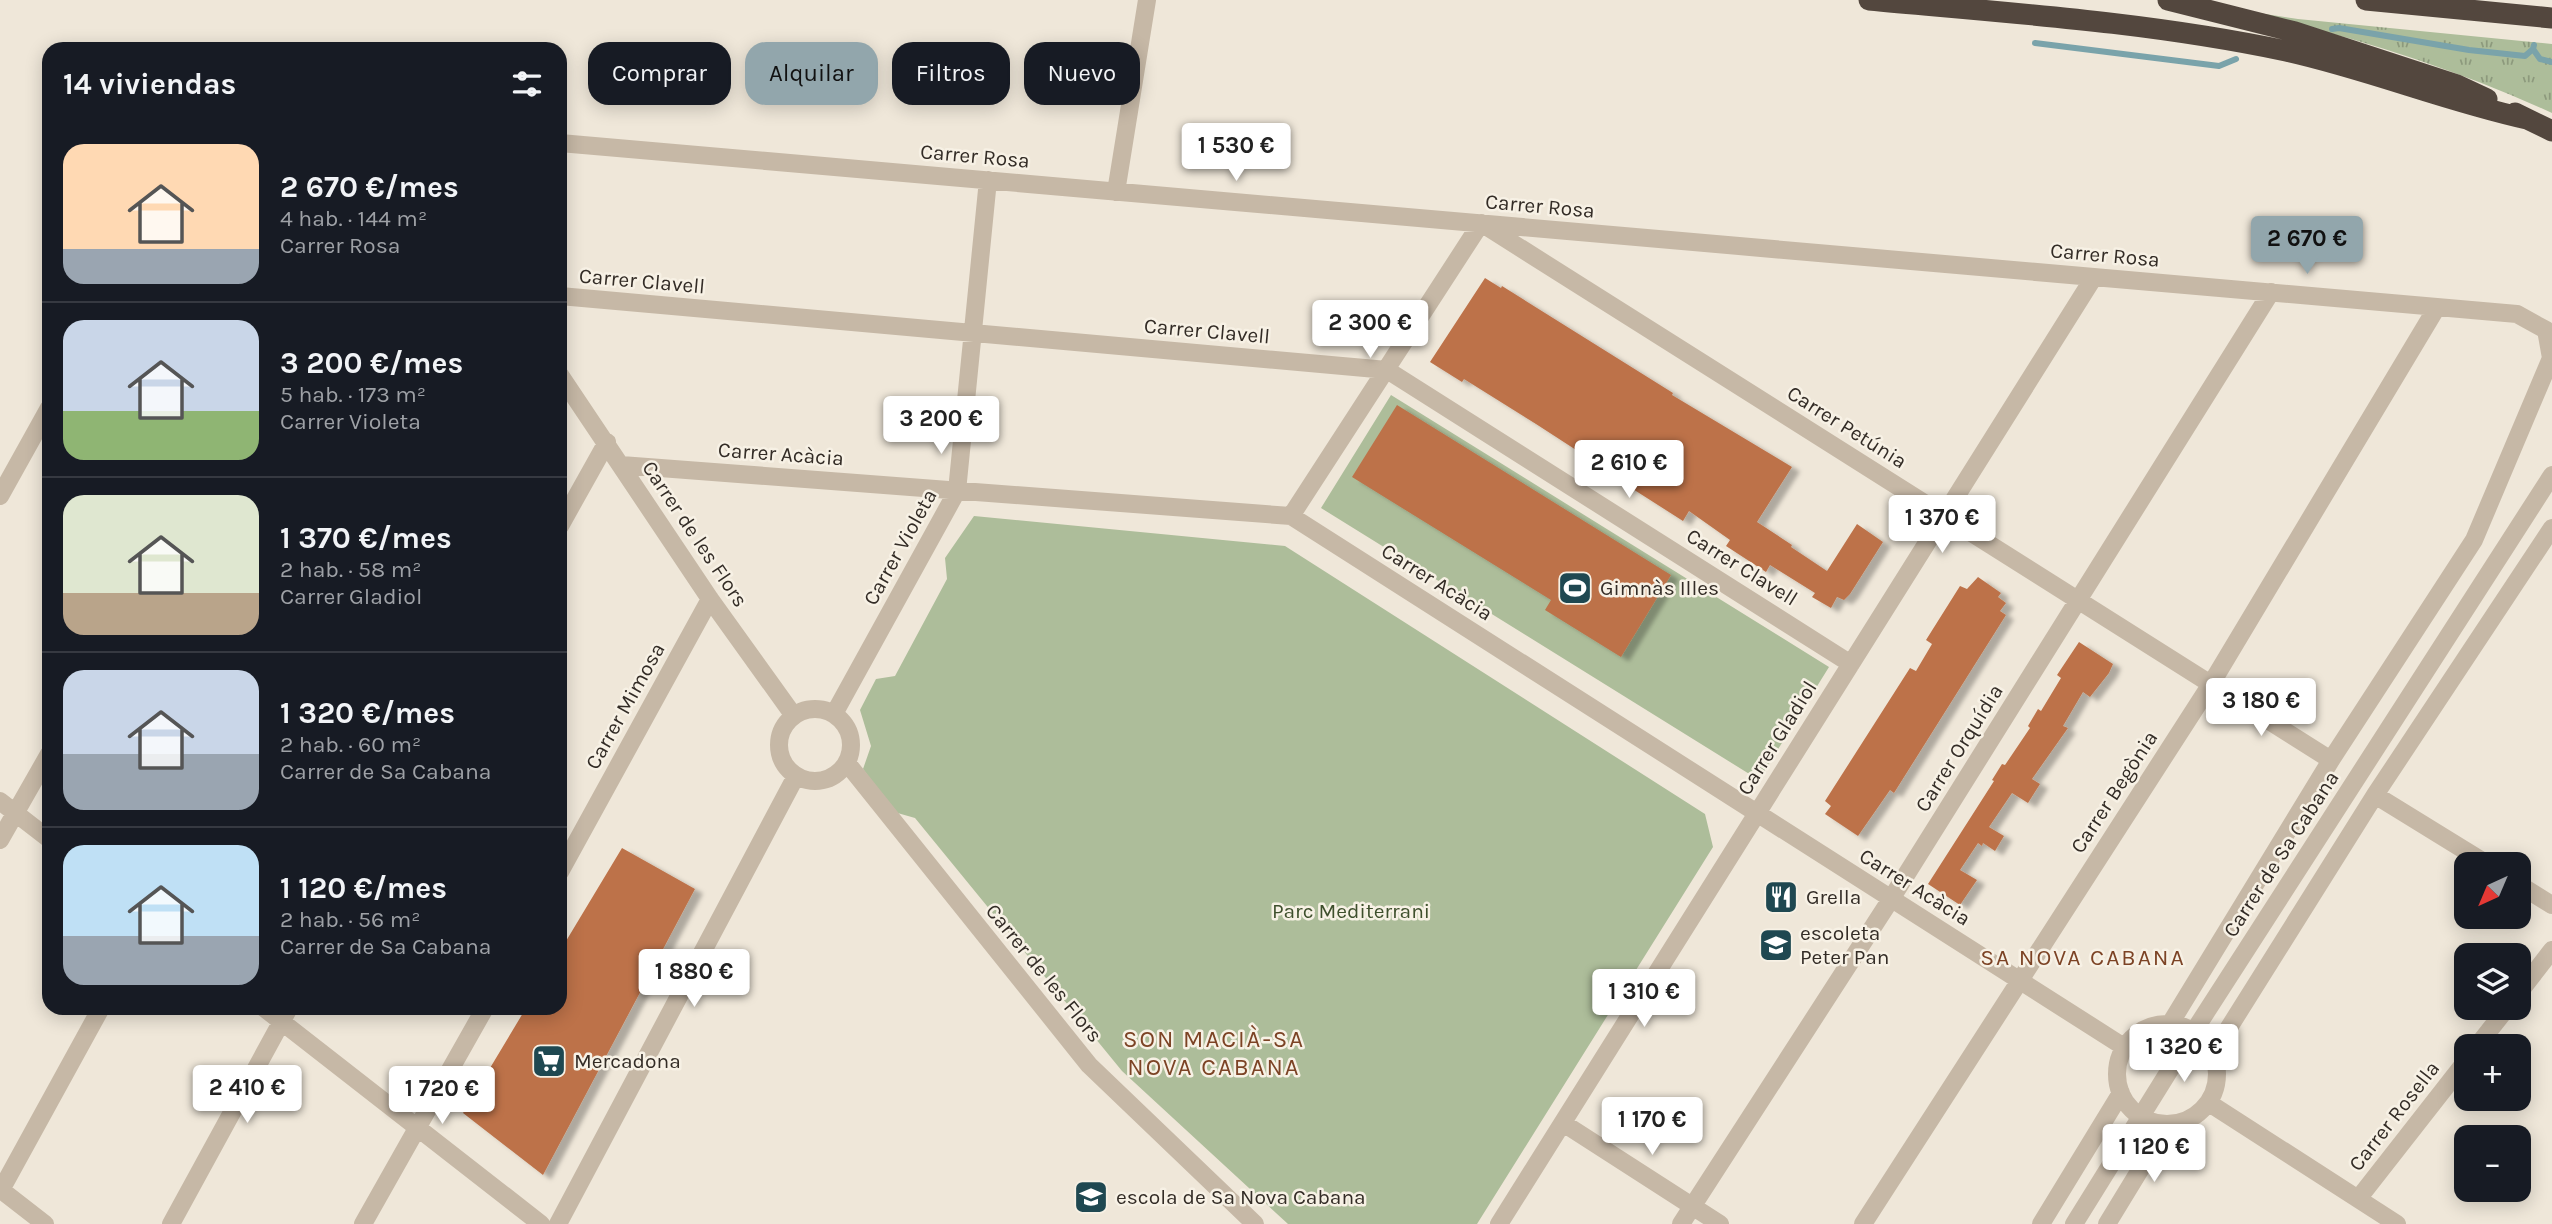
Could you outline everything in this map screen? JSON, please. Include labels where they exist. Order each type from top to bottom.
[{"type":"highway","points":[[1869,0],[2199,34],[2289,52],[2384,76],[2478,108],[2527,119]]},
{"type":"highway","points":[[2168,0],[2295,32],[2379,58],[2457,85],[2552,131]]},
{"type":"highway","points":[[2366,0],[2552,18]]},
{"type":"street","points":[[1115,192],[1147,0]]},
{"type":"street","name":"Carrer Rosa","points":[[567,144],[2517,314],[2546,330],[2551,358],[2474,540],[2331,760]]},
{"type":"street","name":"Carrer Violeta","points":[[834,714],[957,491],[988,180]]},
{"type":"street","points":[[1291,516],[1481,223]]},
{"type":"street","name":"Carrer Petúnia","points":[[1481,223],[2331,760]]},
{"type":"street","name":"Carrer Gladiol","points":[[1499,1224],[2094,277]]},
{"type":"street","name":"Carrer Orquídia","points":[[1681,1224],[1891,899],[2271,292]]},
{"type":"street","name":"Carrer Clavell","points":[[567,297],[1387,370],[1851,664]]},
{"type":"street","name":"Carrer Begònia","points":[[1863,1224],[2211,684],[2437,307]]},
{"type":"street","name":"Carrer de les Flors","points":[[567,385],[710,599],[794,716]]},
{"type":"street","points":[[0,496],[42,421]]},
{"type":"street","points":[[567,513],[607,442]]},
{"type":"street","name":"Carrer Acàcia","points":[[621,465],[1291,516],[2124,1047]]},
{"type":"street","name":"Carrer de Sa Cabana","points":[[2074,1224],[2194,1031],[2552,475]]},
{"type":"street","points":[[2213,1053],[2375,795],[2552,528]]},
{"type":"street","name":"Carrer Mimosa","points":[[567,853],[710,599]]},
{"type":"street","points":[[809,709],[822,709],[834,714],[847,727],[851,739],[847,763],[833,777],[821,781],[808,781],[796,776],[782,761],[779,749],[780,736],[785,725],[794,716],[809,709]]},
{"type":"street","points":[[2170,1024],[2331,760]]},
{"type":"street","name":"Carrer de les Flors","points":[[847,763],[1089,1065],[1255,1224]]},
{"type":"street","points":[[0,841],[42,766]]},
{"type":"street","points":[[558,1224],[796,776]]},
{"type":"street","points":[[2375,795],[2468,852]]},
{"type":"street","points":[[0,801],[42,834]]},
{"type":"street","points":[[2531,892],[2552,905]]},
{"type":"street","points":[[2531,977],[2552,950]]},
{"type":"street","points":[[45,1224],[0,1189],[97,1015]]},
{"type":"street","points":[[172,1224],[285,1015],[418,1128],[541,1224]]},
{"type":"street","points":[[363,1224],[481,1015]]},
{"type":"street","points":[[2486,1034],[2498,1020]]},
{"type":"street","points":[[2170,1024],[2194,1031],[2213,1053],[2217,1077],[2208,1103],[2198,1114],[2184,1121],[2154,1123],[2141,1117],[2129,1106],[2121,1093],[2117,1077],[2118,1062],[2124,1047],[2144,1029],[2157,1025],[2170,1024]]},
{"type":"street","name":"Carrer Rosella","points":[[2358,1199],[2454,1076]]},
{"type":"street","points":[[2041,1224],[2121,1093]]},
{"type":"street","points":[[2208,1103],[2397,1224]]},
{"type":"street","points":[[1563,1123],[1720,1224]]},
{"type":"street","points":[[2106,1224],[2168,1124]]},
{"type":"green space","points":[[2233,9],[2298,19],[2552,44],[2552,113],[2474,80],[2395,52]]},
{"type":"green space","name":"Gimnàs Illes","points":[[1391,395],[1829,667],[1759,780],[1321,508]]},
{"type":"green space","name":"Parc Mediterrani","points":[[974,516],[1285,546],[1705,814],[1713,847],[1477,1224],[1288,1224],[1122,1071],[915,818],[894,812],[863,769],[871,746],[860,710],[876,679],[895,676],[947,579],[945,558]]},
{"type":"building","points":[[1485,278],[1792,467],[1757,522],[1827,571],[1857,524],[1883,542],[1850,594],[1844,600],[1837,597],[1831,608],[1812,597],[1815,593],[1770,565],[1766,572],[1726,546],[1730,540],[1689,511],[1683,521],[1536,424],[1464,379],[1462,382],[1430,362]]},
{"type":"building","points":[[1397,405],[1671,575],[1621,657],[1545,610],[1551,600],[1352,477]]},
{"type":"building","points":[[1978,577],[2001,593],[1998,597],[2006,603],[2000,611],[2006,615],[1894,793],[1890,790],[1858,836],[1825,814],[1831,806],[1825,801],[1910,668],[1916,671],[1932,644],[1926,640],[1960,586],[1967,589]]},
{"type":"building","points":[[2079,642],[2113,664],[2109,673],[2090,697],[2083,692],[2063,726],[2068,728],[2032,779],[2040,784],[2028,803],[2012,793],[1989,827],[2004,836],[1995,851],[1983,843],[1982,846],[1978,843],[1960,870],[1977,880],[1960,905],[1928,884],[1994,781],[1992,780],[2002,764],[2005,765],[2030,728],[2028,726],[2038,709],[2041,711],[2061,678],[2057,675]]},
{"type":"building","name":"Mercadona","points":[[622,848],[695,889],[543,1175],[463,1113],[522,1015],[567,1015],[567,939]]},
{"type":"waterway","points":[[2332,29],[2525,56],[2533,49]]},
{"type":"waterway","points":[[2035,43],[2219,66],[2236,59]]},
{"type":"waterway","points":[[2534,45],[2533,49],[2540,59],[2552,62]]},
{"type":"place","name":"Gimnàs Illes","points":[[1575,588]]},
{"type":"place","name":"Grella","points":[[1781,897]]},
{"type":"place","name":"escoleta Peter Pan","points":[[1776,945]]},
{"type":"place","name":"Mercadona","points":[[549,1061]]},
{"type":"place","name":"escola de Sa Nova Cabana","points":[[1091,1197]]},
{"type":"district","name":"SA NOVA CABANA","points":[[2083,957]]},
{"type":"district","name":"SON MACIÀ-SA NOVA CABANA","points":[[1214,1053]]}]
